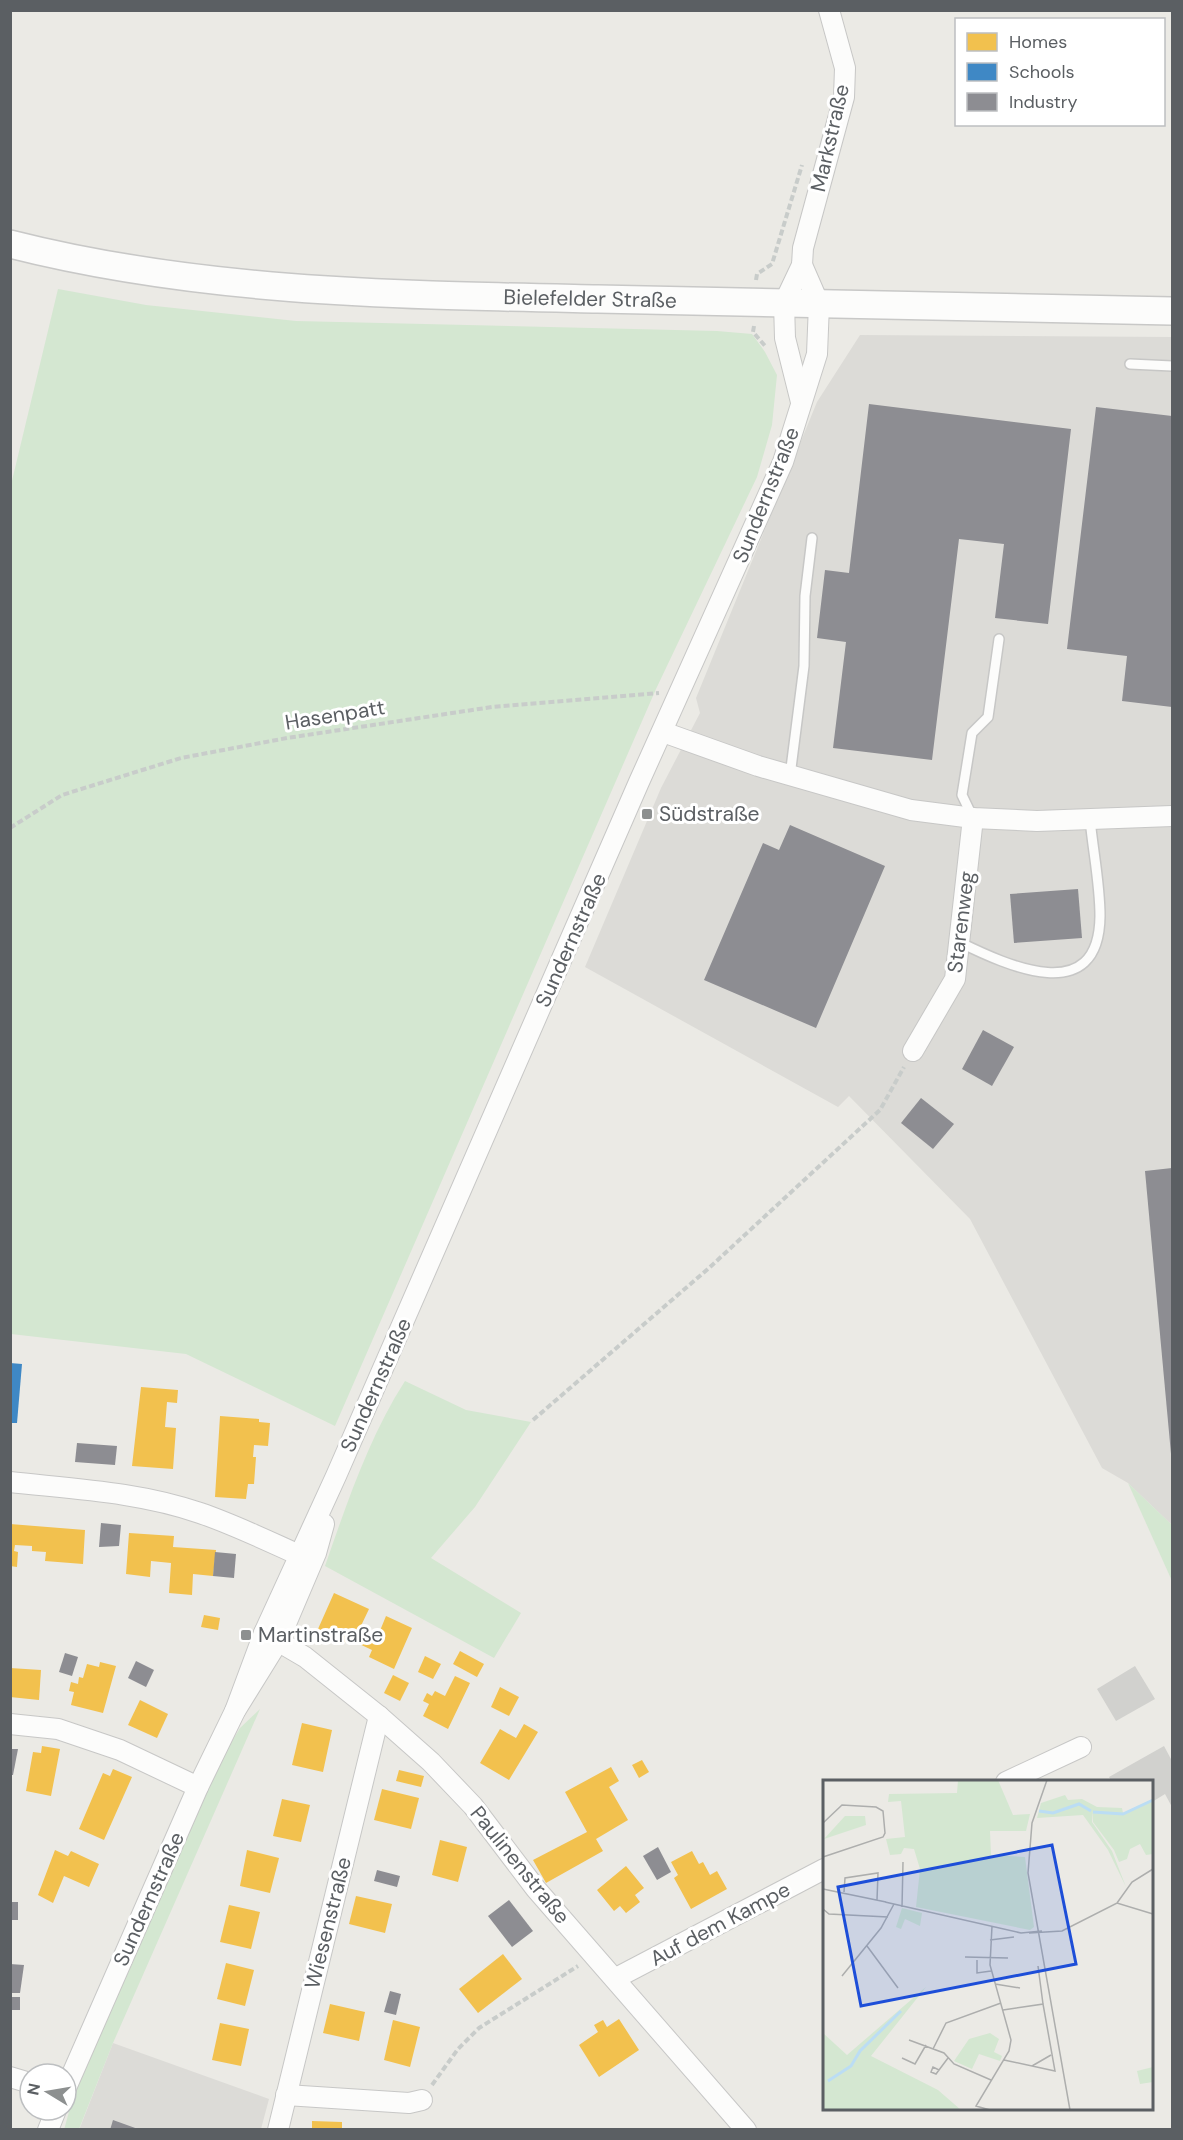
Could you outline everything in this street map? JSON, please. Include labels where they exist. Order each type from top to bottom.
[{"type":"main road","name":"Bielefelder Straße","points":[[10,244],[59,256],[229,284],[376,294],[1173,311]]},
{"type":"street","name":"Markstraße","points":[[784,303],[802,265],[803,248],[844,97],[845,68],[828,10]]},
{"type":"street","points":[[802,265],[819,304]]},
{"type":"street","name":"Sundernstraße","points":[[784,303],[785,338],[801,402]]},
{"type":"street","name":"Sundernstraße","points":[[77,2062],[198,1787],[306,1559],[336,1476],[783,462],[818,354],[819,304]]},
{"type":"street","points":[[663,732],[790,776],[911,810],[973,818],[1037,821],[1173,816]]},
{"type":"street","name":"Starenweg","points":[[913,1051],[955,980],[973,818]]},
{"type":"street","points":[[10,1482],[116,1494],[166,1503],[200,1513],[306,1559]]},
{"type":"street","name":"Paulinenstraße","points":[[271,1636],[306,1657],[431,1762],[473,1806],[536,1889],[596,1955],[746,2130]]},
{"type":"street","name":"Wiesenstraße","points":[[278,2130],[379,1716]]},
{"type":"street","points":[[10,1724],[58,1729],[120,1750],[198,1787]]},
{"type":"street","points":[[1010,1780],[1081,1747]]},
{"type":"street","name":"Auf dem Kampe","points":[[616,1978],[823,1870]]},
{"type":"street","points":[[286,2095],[409,2103],[422,2100]]},
{"type":"lane","points":[[1130,364],[1173,366]]},
{"type":"lane","points":[[790,776],[804,666],[805,596],[812,538]]},
{"type":"lane","points":[[973,818],[962,795],[972,733],[988,717],[999,639]]},
{"type":"lane","points":[[959,942],[1016,968],[1049,974],[1070,972],[1085,962],[1095,945],[1100,916],[1090,819]]},
{"type":"path","points":[[768,349],[753,332],[757,274],[772,264],[803,162]]},
{"type":"path","name":"Hasenpatt","points":[[10,828],[62,795],[181,758],[288,738],[492,707],[666,692],[680,696]]},
{"type":"path","points":[[533,1420],[709,1268],[880,1110],[913,1051]]},
{"type":"path","points":[[422,2100],[458,2049],[479,2028],[596,1955]]},
{"type":"shaded area","points":[[860,335],[1172,337],[1172,1525],[1128,1483],[1102,1468],[970,1219],[849,1096],[838,1107],[585,967],[661,788],[700,713],[696,698],[817,402]]},
{"type":"shaded area","points":[[113,2043],[269,2099],[261,2129],[79,2130]]},
{"type":"green space","points":[[58,289],[146,305],[296,321],[717,331],[752,334],[777,375],[772,425],[757,477],[656,689],[335,1426],[186,1354],[11,1334],[10,489]]},
{"type":"green space","points":[[405,1381],[466,1410],[531,1422],[475,1507],[431,1558],[521,1613],[494,1658],[325,1566],[350,1495],[370,1448]]},
{"type":"green space","points":[[1128,1483],[1172,1525],[1172,1581]]},
{"type":"green space","points":[[260,1709],[113,2043],[79,2129],[64,2130],[66,2122],[78,2122],[78,2085],[211,1776],[240,1728]]},
{"type":"building: Homes","points":[[141,1387],[178,1390],[177,1403],[167,1402],[165,1427],[176,1428],[173,1469],[132,1466]]},
{"type":"building: Homes","points":[[220,1416],[259,1419],[259,1422],[270,1423],[268,1446],[254,1445],[253,1457],[256,1457],[254,1484],[248,1484],[246,1499],[215,1497]]},
{"type":"building: Homes","points":[[10,1524],[85,1530],[83,1564],[45,1561],[46,1552],[32,1551],[32,1546],[15,1545],[14,1551],[18,1552],[17,1567],[10,1566]]},
{"type":"building: Homes","points":[[129,1533],[174,1536],[173,1547],[216,1550],[213,1576],[193,1574],[192,1595],[169,1593],[171,1563],[151,1561],[150,1577],[126,1574]]},
{"type":"building: Homes","points":[[334,1593],[369,1609],[359,1630],[377,1638],[386,1616],[412,1628],[394,1669],[369,1657],[372,1650],[353,1641],[352,1645],[343,1641],[341,1645],[332,1641],[334,1636],[318,1629]]},
{"type":"building: Homes","points":[[204,1615],[220,1618],[218,1630],[201,1627]]},
{"type":"building: Homes","points":[[460,1651],[484,1664],[477,1677],[453,1664]]},
{"type":"building: Homes","points":[[425,1656],[441,1664],[433,1679],[418,1672]]},
{"type":"building: Homes","points":[[100,1662],[116,1666],[103,1713],[71,1705],[74,1692],[69,1691],[71,1682],[78,1684],[79,1677],[83,1678],[87,1664],[99,1667]]},
{"type":"building: Homes","points":[[10,1668],[41,1670],[39,1700],[10,1697]]},
{"type":"building: Homes","points":[[393,1675],[409,1683],[400,1701],[384,1693]]},
{"type":"building: Homes","points":[[455,1676],[470,1683],[448,1729],[423,1716],[429,1704],[423,1701],[427,1693],[432,1696],[435,1691],[445,1696]]},
{"type":"building: Homes","points":[[500,1687],[519,1697],[509,1716],[491,1707]]},
{"type":"building: Homes","points":[[140,1700],[168,1714],[157,1738],[128,1725]]},
{"type":"building: Homes","points":[[302,1723],[332,1730],[323,1772],[292,1765]]},
{"type":"building: Homes","points":[[524,1724],[538,1732],[509,1780],[480,1763],[500,1729],[516,1738]]},
{"type":"building: Homes","points":[[42,1746],[60,1749],[51,1796],[26,1791],[33,1752],[41,1753]]},
{"type":"building: Homes","points":[[642,1760],[649,1772],[639,1778],[632,1765]]},
{"type":"building: Homes","points":[[611,1767],[619,1781],[609,1787],[628,1820],[596,1839],[603,1851],[546,1883],[533,1860],[587,1832],[565,1792]]},
{"type":"building: Homes","points":[[113,1769],[132,1777],[104,1840],[79,1829],[103,1773],[110,1776]]},
{"type":"building: Homes","points":[[399,1770],[424,1776],[421,1787],[396,1781]]},
{"type":"building: Homes","points":[[382,1789],[419,1798],[411,1829],[374,1820]]},
{"type":"building: Homes","points":[[282,1799],[310,1805],[301,1842],[273,1836]]},
{"type":"building: Homes","points":[[440,1840],[467,1847],[458,1882],[432,1875]]},
{"type":"building: Homes","points":[[55,1850],[68,1856],[71,1851],[99,1864],[89,1887],[64,1876],[53,1903],[38,1895]]},
{"type":"building: Homes","points":[[247,1850],[279,1858],[270,1893],[240,1886]]},
{"type":"building: Homes","points":[[692,1851],[699,1864],[703,1862],[710,1875],[717,1871],[727,1889],[691,1909],[674,1878],[678,1875],[671,1862]]},
{"type":"building: Homes","points":[[626,1866],[644,1888],[635,1895],[640,1902],[626,1913],[620,1906],[614,1911],[597,1890]]},
{"type":"building: Homes","points":[[356,1896],[392,1904],[385,1933],[349,1924]]},
{"type":"building: Homes","points":[[229,1905],[260,1912],[251,1949],[220,1942]]},
{"type":"building: Homes","points":[[503,1954],[522,1979],[478,2013],[459,1989]]},
{"type":"building: Homes","points":[[226,1963],[254,1970],[245,2006],[217,1999]]},
{"type":"building: Homes","points":[[330,2004],[365,2012],[359,2041],[323,2033]]},
{"type":"building: Homes","points":[[619,2019],[639,2050],[599,2077],[579,2045],[598,2032],[594,2025],[603,2020],[607,2027]]},
{"type":"building: Homes","points":[[393,2020],[420,2027],[410,2067],[384,2060]]},
{"type":"building: Homes","points":[[220,2023],[249,2029],[241,2066],[212,2060]]},
{"type":"building: Homes","points":[[312,2121],[342,2122],[342,2130],[312,2130]]},
{"type":"building: Schools","points":[[10,1363],[22,1364],[17,1423],[10,1423]]},
{"type":"building: Industry","points":[[869,404],[1071,429],[1048,624],[995,618],[1004,544],[959,539],[932,760],[833,748],[846,642],[817,638],[825,570],[849,573]]},
{"type":"building: Industry","points":[[1096,407],[1172,416],[1172,707],[1122,701],[1127,656],[1067,649]]},
{"type":"building: Industry","points":[[790,825],[885,866],[816,1028],[704,980],[763,843],[779,850]]},
{"type":"building: Industry","points":[[1078,889],[1082,938],[1014,943],[1010,894]]},
{"type":"building: Industry","points":[[983,1030],[1014,1047],[992,1086],[962,1069]]},
{"type":"building: Industry","points":[[921,1098],[954,1124],[933,1149],[901,1123]]},
{"type":"building: Industry","points":[[1172,1168],[1172,1454],[1171,1454],[1145,1171]]},
{"type":"building: Industry","points":[[77,1443],[117,1446],[115,1465],[75,1462]]},
{"type":"building: Industry","points":[[101,1523],[121,1525],[119,1546],[99,1547]]},
{"type":"building: Industry","points":[[215,1552],[236,1554],[234,1578],[213,1576]]},
{"type":"building: Industry","points":[[65,1653],[78,1657],[72,1676],[59,1672]]},
{"type":"building: Industry","points":[[136,1661],[154,1670],[146,1687],[128,1678]]},
{"type":"building: Industry","points":[[10,1749],[18,1749],[13,1775],[10,1775]]},
{"type":"building: Industry","points":[[658,1847],[671,1872],[657,1880],[643,1856]]},
{"type":"building: Industry","points":[[377,1870],[400,1876],[397,1887],[374,1881]]},
{"type":"building: Industry","points":[[509,1900],[533,1931],[512,1947],[488,1916]]},
{"type":"building: Industry","points":[[10,1902],[18,1902],[18,1920],[10,1920]]},
{"type":"building: Industry","points":[[10,1964],[24,1965],[20,1993],[10,1993]]},
{"type":"building: Industry","points":[[390,1991],[401,1994],[396,2015],[384,2012]]},
{"type":"building: Industry","points":[[10,1997],[20,1997],[20,2010],[10,2010]]},
{"type":"building: Industry","points":[[113,2120],[138,2129],[138,2130],[110,2130]]},
{"type":"building: Other","points":[[1135,1666],[1155,1699],[1116,1721],[1097,1689]]},
{"type":"building: Other","points":[[1164,1746],[1172,1761],[1172,1807],[1165,1794],[1153,1801],[1153,1780],[1111,1780],[1109,1777]]},
{"type":"place","name":"Südstraße","points":[[647,814]]},
{"type":"place","name":"Martinstraße","points":[[246,1635]]}]
